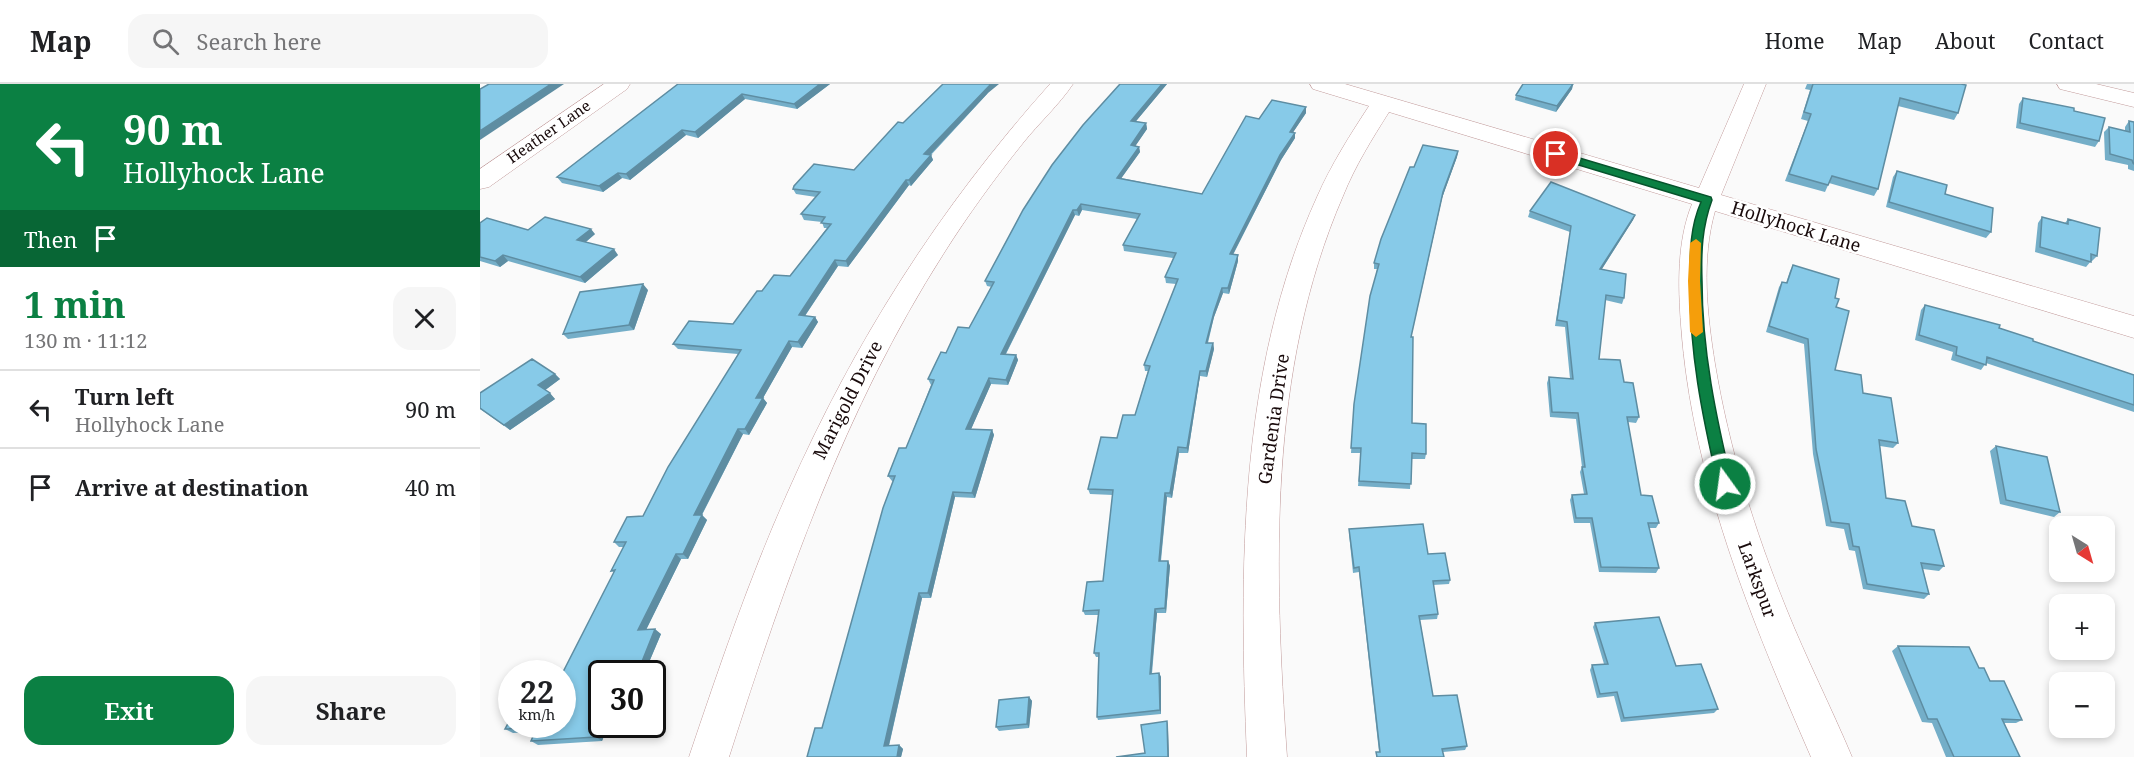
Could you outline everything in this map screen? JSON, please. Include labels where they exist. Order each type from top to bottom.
[{"type":"street","name":"Heather Lane","points":[[480,181],[619,84]]},
{"type":"street","name":"Marigold Drive","points":[[710,757],[777,560],[818,460],[855,384],[893,314],[933,249],[1017,134],[1062,84]]},
{"type":"street","name":"Hollyhock Lane","points":[[1321,84],[2134,327]]},
{"type":"street","name":"Larkspur","points":[[1755,84],[1700,216],[1694,281],[1701,374],[1725,484],[1752,571],[1790,665],[1832,757]]},
{"type":"street","points":[[2068,84],[2134,100]]},
{"type":"street","name":"Gardenia Drive","points":[[1267,757],[1260,653],[1259,558],[1266,459],[1288,328],[1324,210],[1346,162],[1383,102]]},
{"type":"building","points":[[489,84],[551,84],[480,131],[480,89]]},
{"type":"building","points":[[678,84],[820,84],[794,104],[742,94],[695,132],[682,130],[626,174],[618,173],[599,186],[557,177]]},
{"type":"building","points":[[943,84],[991,84],[924,154],[931,155],[909,180],[906,180],[846,261],[835,260],[799,315],[815,317],[798,342],[789,341],[756,398],[763,398],[745,429],[738,429],[694,515],[702,515],[683,554],[676,554],[638,630],[655,629],[643,660],[588,660],[588,737],[531,741],[532,738],[576,738],[576,660],[569,660],[615,570],[611,571],[626,542],[614,542],[627,517],[643,516],[668,467],[741,350],[673,344],[689,321],[733,324],[757,291],[762,291],[774,275],[790,276],[831,224],[821,223],[825,217],[801,214],[820,192],[793,189],[814,164],[854,170],[898,122],[903,123]]},
{"type":"building","points":[[1120,84],[1162,84],[1131,121],[1146,123],[1131,145],[1139,147],[1117,178],[1202,194],[1246,116],[1259,119],[1272,100],[1306,107],[1290,132],[1295,133],[1280,155],[1230,254],[1238,255],[1228,288],[1222,288],[1214,312],[1206,343],[1213,343],[1206,371],[1200,371],[1187,448],[1178,447],[1170,493],[1165,493],[1159,561],[1168,561],[1165,608],[1155,609],[1150,674],[1159,673],[1160,710],[1097,717],[1099,653],[1094,653],[1099,610],[1083,611],[1087,582],[1103,581],[1113,490],[1088,489],[1101,437],[1117,438],[1123,415],[1135,415],[1150,366],[1144,365],[1178,279],[1165,277],[1176,253],[1123,245],[1140,214],[1081,204],[1077,210],[1073,210],[1001,354],[1016,355],[1006,380],[989,378],[966,429],[992,430],[972,493],[953,492],[928,593],[919,593],[884,746],[899,745],[897,757],[807,757],[815,728],[822,728],[883,508],[895,476],[888,476],[899,448],[906,448],[934,380],[928,379],[941,352],[946,353],[958,327],[969,328],[994,282],[985,281],[1023,210],[1052,165],[1083,125]]},
{"type":"building","points":[[1523,84],[1573,84],[1557,106],[1516,95]]},
{"type":"building","points":[[1813,84],[1966,85],[1958,113],[1900,98],[1878,189],[1832,176],[1828,185],[1789,174],[1811,114],[1804,112]]},
{"type":"building","points":[[2023,98],[2074,108],[2074,111],[2105,118],[2099,141],[2020,123]]},
{"type":"building","points":[[2129,121],[2134,122],[2134,164],[2132,160],[2110,154],[2109,127],[2130,132]]},
{"type":"building","points":[[1423,145],[1458,151],[1443,192],[1411,337],[1413,337],[1412,423],[1426,424],[1426,454],[1412,453],[1411,484],[1359,481],[1361,448],[1351,448],[1354,404],[1370,296],[1379,264],[1374,263],[1381,239],[1410,167],[1414,167]]},
{"type":"building","points":[[1897,171],[1947,185],[1945,194],[1993,208],[1991,232],[1889,202]]},
{"type":"building","points":[[1551,182],[1635,215],[1600,269],[1626,274],[1624,298],[1606,295],[1599,359],[1620,360],[1624,382],[1633,383],[1639,417],[1627,417],[1641,495],[1652,496],[1659,523],[1648,523],[1659,568],[1601,567],[1592,518],[1576,518],[1572,495],[1587,494],[1582,467],[1585,467],[1578,413],[1552,412],[1549,377],[1573,379],[1567,322],[1557,320],[1571,226],[1530,211]]},
{"type":"building","points":[[545,217],[591,229],[577,240],[614,249],[580,277],[503,255],[495,261],[480,257],[480,223],[487,218],[528,230]]},
{"type":"building","points":[[2042,217],[2068,224],[2068,219],[2100,228],[2097,256],[2091,254],[2091,262],[2040,247]]},
{"type":"building","points":[[1793,265],[1839,279],[1835,298],[1839,299],[1836,307],[1849,311],[1835,370],[1861,375],[1863,393],[1891,398],[1898,443],[1879,440],[1886,498],[1905,501],[1912,526],[1934,530],[1944,566],[1921,563],[1929,594],[1867,584],[1859,547],[1853,546],[1849,524],[1831,522],[1816,449],[1808,339],[1769,326],[1782,282],[1787,283]]},
{"type":"building","points":[[643,284],[629,325],[563,334],[580,292]]},
{"type":"building","points":[[1925,305],[2000,325],[1999,328],[2033,339],[2033,341],[2134,375],[2134,405],[1987,357],[1986,365],[1956,355],[1957,347],[1919,335]]},
{"type":"building","points":[[532,359],[555,374],[538,385],[550,393],[504,425],[480,408],[480,393]]},
{"type":"building","points":[[1996,446],[2047,457],[2060,512],[2006,500]]},
{"type":"building","points":[[1423,524],[1428,554],[1445,553],[1450,580],[1433,581],[1438,614],[1419,616],[1433,696],[1457,695],[1467,746],[1442,749],[1444,757],[1377,757],[1376,752],[1380,752],[1359,567],[1354,568],[1349,529]]},
{"type":"building","points":[[1659,617],[1676,666],[1701,664],[1718,709],[1624,718],[1617,692],[1600,694],[1592,665],[1608,664],[1595,623]]},
{"type":"building","points":[[1898,646],[1969,647],[1979,668],[1984,668],[1990,681],[2004,681],[2022,720],[2002,719],[2020,757],[1954,757],[1937,719],[1928,719]]},
{"type":"building","points":[[1029,697],[1027,724],[996,727],[999,700]]},
{"type":"building","points":[[1167,721],[1168,757],[1116,757],[1145,753],[1141,725]]},
{"type":"slow traffic","points":[[1696,243],[1694,281],[1696,332]]},
{"type":"route","points":[[1556,154],[1707,200],[1700,216],[1696,243],[1695,325],[1711,428],[1725,484]]}]
